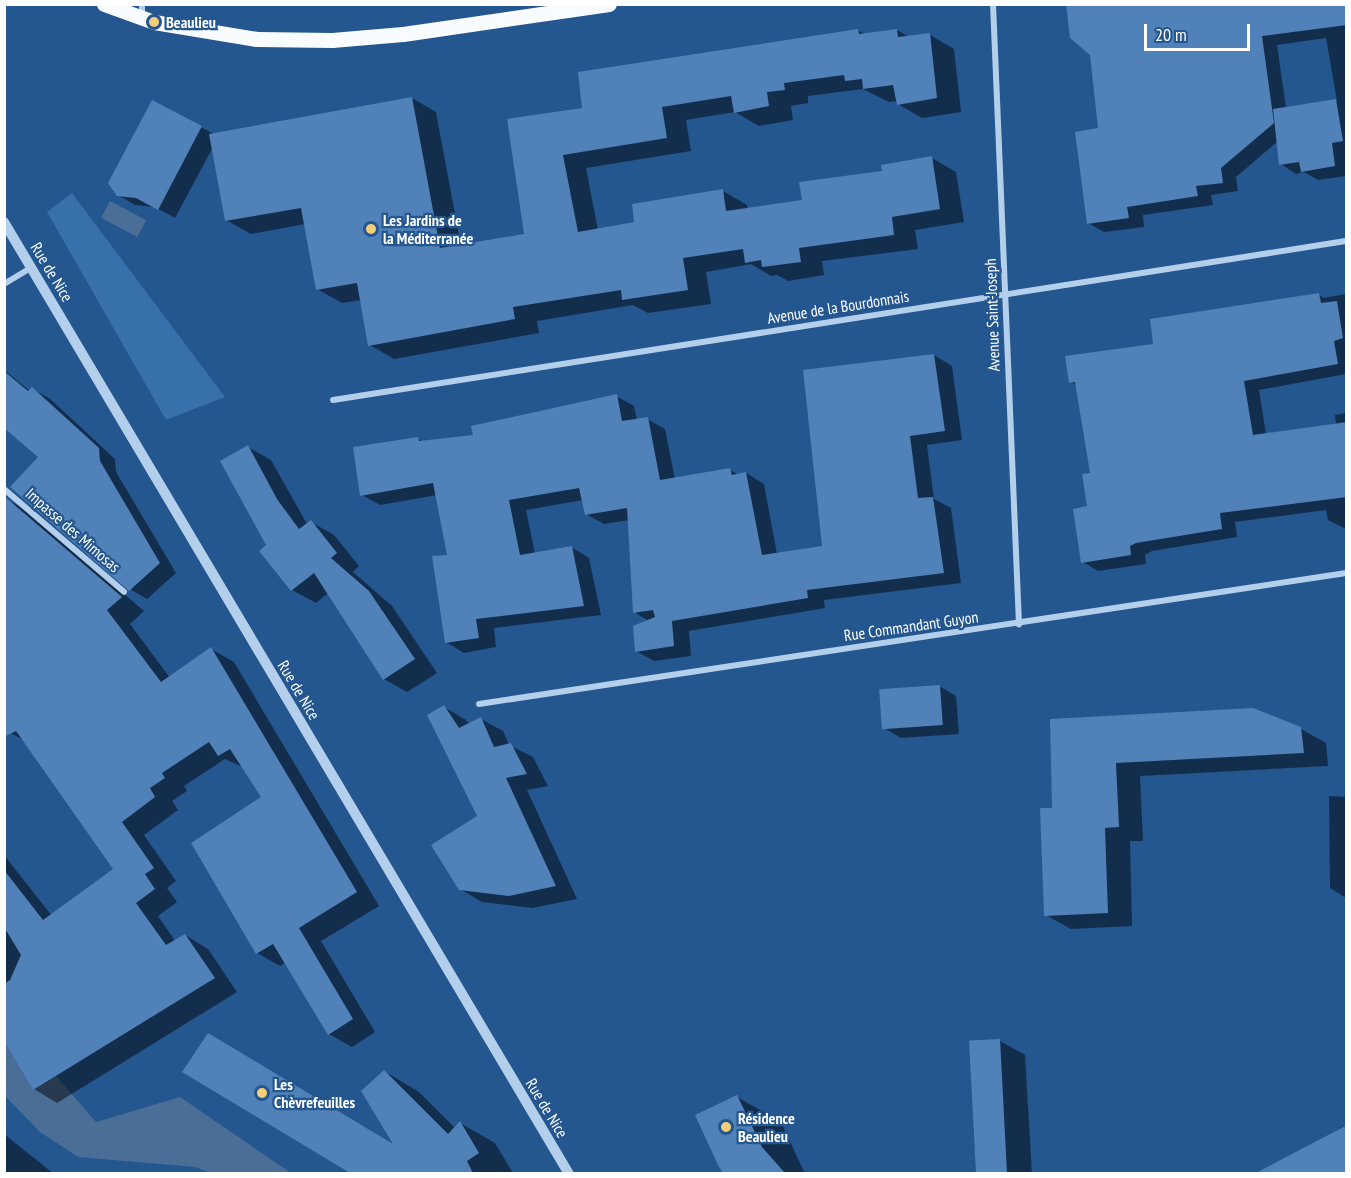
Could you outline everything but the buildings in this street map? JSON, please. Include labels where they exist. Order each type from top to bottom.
[{"type":"main road","points":[[104,4],[257,39],[332,40],[403,34],[609,4]]},
{"type":"street","name":"Avenue Saint-Joseph","points":[[993,4],[1019,624]]},
{"type":"street","name":"Rue de Nice","points":[[4,222],[569,1173]]},
{"type":"street","name":"Avenue de la Bourdonnais","points":[[333,400],[1347,241]]},
{"type":"street","points":[[4,284],[32,267]]},
{"type":"street","name":"Impasse des Mimosas","points":[[4,489],[124,592]]},
{"type":"street","name":"Rue Commandant Guyon","points":[[479,704],[1347,573]]},
{"type":"shaded area","points":[[72,193],[225,397],[166,420],[47,212]]},
{"type":"shaded area","points":[[110,201],[146,220],[137,237],[101,218]]},
{"type":"shaded area","points":[[4,1041],[33,1090],[56,1076],[96,1122],[180,1097],[291,1173],[211,1173],[195,1167],[78,1157],[40,1132],[5,1096]]},
{"type":"place","name":"Beaulieu","points":[[154,22]]},
{"type":"place","name":"Les Jardins de la Méditerranée","points":[[371,229]]},
{"type":"place","name":"Les Chèvrefeuilles","points":[[262,1093]]},
{"type":"place","name":"Résidence Beaulieu","points":[[726,1127]]}]
